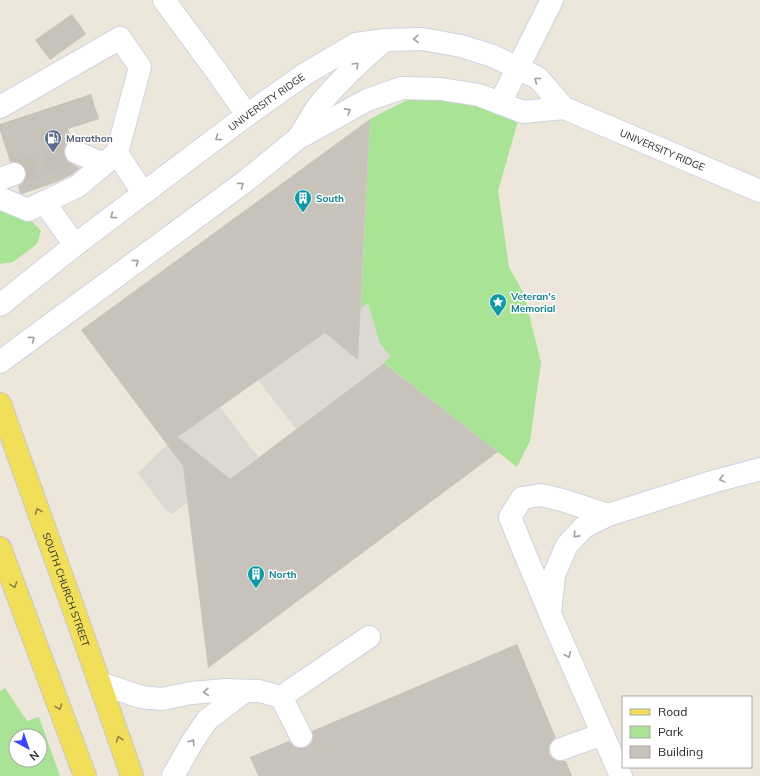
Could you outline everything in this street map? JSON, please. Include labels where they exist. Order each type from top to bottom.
[{"type":"main road","name":"SOUTH CHURCH STREET","points":[[0,404],[132,776]]},
{"type":"main road","points":[[0,548],[84,776]]},
{"type":"street","points":[[164,0],[247,115]]},
{"type":"street","points":[[500,103],[552,0]]},
{"type":"street","points":[[0,107],[120,38],[140,67],[110,158],[78,186],[28,210],[0,198]]},
{"type":"street","name":"UNIVERSITY RIDGE","points":[[0,305],[75,244],[247,115],[305,74],[356,44],[385,40],[422,39],[461,46],[493,56],[538,78],[564,108],[760,191]]},
{"type":"street","points":[[297,139],[318,106],[360,60],[385,40]]},
{"type":"street","name":"UNIVERSITY RIDGE","points":[[0,362],[247,180],[297,139],[367,100],[402,88],[441,89],[479,95],[523,112],[564,108]]},
{"type":"street","points":[[76,152],[110,158],[143,193]]},
{"type":"street","points":[[44,202],[75,244]]},
{"type":"street","points":[[550,614],[554,575],[567,545],[584,527],[608,515],[760,468]]},
{"type":"street","points":[[608,515],[562,500],[541,495],[522,498],[510,517],[550,614],[621,776]]},
{"type":"street","points":[[281,697],[369,637]]},
{"type":"street","points":[[100,684],[141,697],[162,699],[191,693],[226,690],[259,691],[281,697],[300,736]]},
{"type":"street","points":[[173,776],[191,744],[207,720],[245,691]]},
{"type":"street","points":[[561,749],[603,734]]},
{"type":"green space","points":[[419,94],[468,103],[518,121],[498,191],[509,267],[524,294],[541,362],[530,441],[517,467],[359,343],[370,119]]},
{"type":"green space","points":[[0,210],[13,212],[23,216],[41,231],[37,244],[13,262],[0,264]]},
{"type":"green space","points":[[5,688],[27,721],[39,717],[43,728],[8,728],[8,768],[48,768],[48,742],[60,776],[0,776],[0,691]]},
{"type":"shaded area","points":[[368,303],[380,343],[391,357],[296,429],[258,380]]},
{"type":"shaded area","points":[[220,407],[258,457],[230,479],[187,503],[172,514],[165,509],[138,473],[167,445]]},
{"type":"building","points":[[72,14],[86,34],[50,60],[35,40]]},
{"type":"building","points":[[91,94],[99,119],[68,129],[72,141],[68,142],[64,153],[66,160],[80,168],[71,175],[57,182],[22,194],[20,193],[18,186],[24,182],[26,170],[22,164],[10,162],[0,131],[0,124]]},
{"type":"building","points":[[370,119],[358,360],[325,333],[178,437],[230,479],[384,363],[498,452],[208,668],[183,466],[81,330]]},
{"type":"building","points":[[517,644],[556,738],[549,746],[549,754],[558,761],[566,761],[572,776],[258,776],[250,757],[289,741],[295,747],[306,747],[312,742],[312,731]]},
{"type":"tunnel","points":[[14,174],[76,152]]},
{"type":"place","name":"Marathon","points":[[53,153]]},
{"type":"place","name":"South","points":[[303,213]]},
{"type":"place","name":"Veteran's Memorial","points":[[498,317]]},
{"type":"place","name":"North","points":[[256,589]]}]
